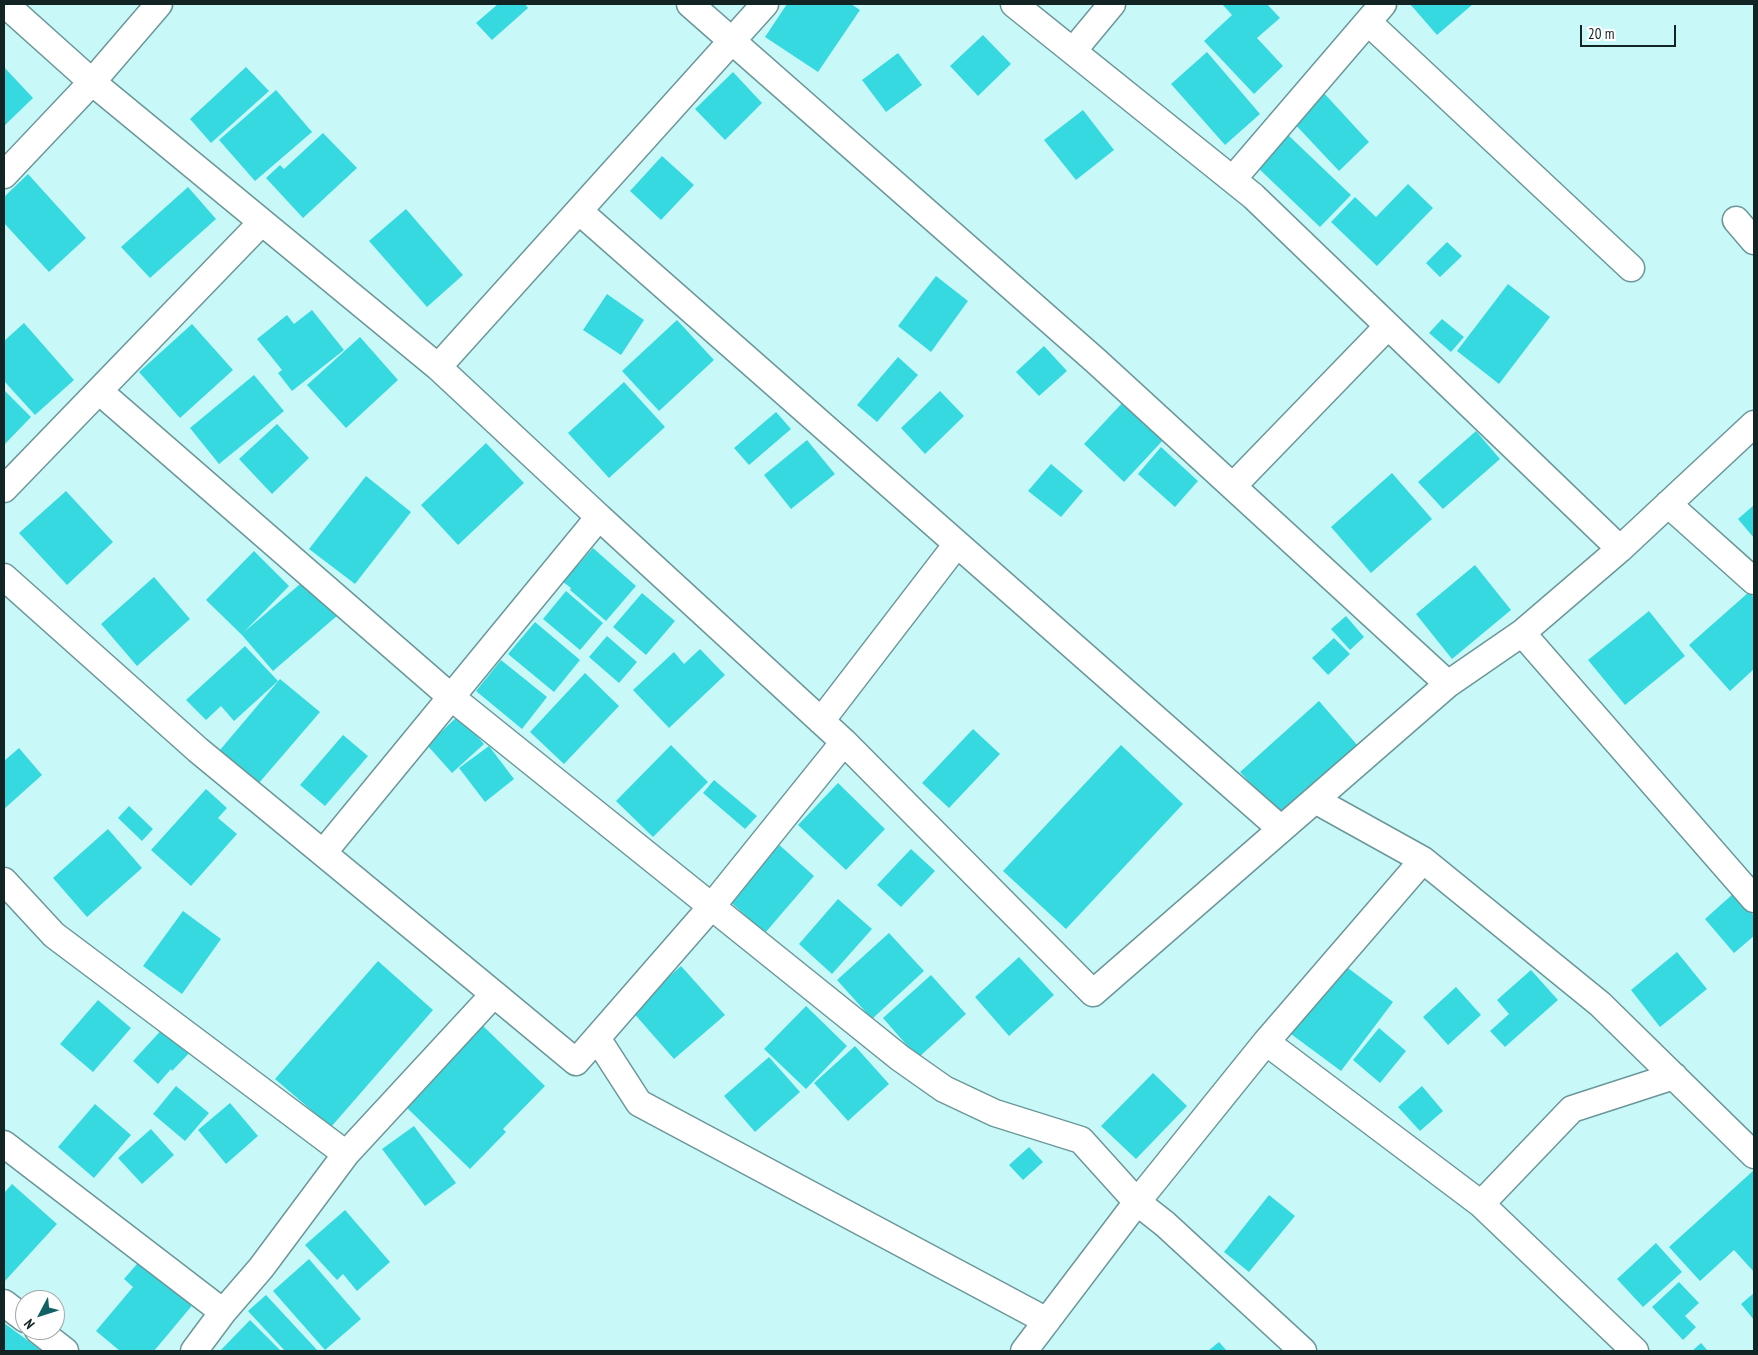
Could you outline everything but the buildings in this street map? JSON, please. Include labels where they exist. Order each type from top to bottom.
[{"type":"street","points":[[6,4],[92,82],[438,367],[598,517],[844,742],[1093,993],[1448,684],[1522,633],[1620,549],[1754,424]]},
{"type":"street","points":[[4,175],[92,82],[159,4]]},
{"type":"street","points":[[690,4],[1089,355],[1448,684]]},
{"type":"street","points":[[438,367],[766,4]]},
{"type":"street","points":[[1014,4],[1254,196],[1620,549]]},
{"type":"street","points":[[1073,51],[1112,4]]},
{"type":"street","points":[[1233,179],[1376,13],[1631,268]]},
{"type":"street","points":[[579,211],[1281,830]]},
{"type":"street","points":[[1736,220],[1754,241]]},
{"type":"street","points":[[4,489],[262,222]]},
{"type":"street","points":[[1233,486],[1388,326]]},
{"type":"street","points":[[99,391],[451,697],[900,1058],[944,1089],[995,1113],[1081,1140],[1137,1202],[1166,1224],[1303,1351]]},
{"type":"street","points":[[1668,504],[1754,582]]},
{"type":"street","points":[[323,853],[598,517]]},
{"type":"street","points":[[821,721],[957,544]]},
{"type":"street","points":[[4,577],[198,750],[576,1062],[712,906],[844,742]]},
{"type":"street","points":[[1522,633],[1754,899]]},
{"type":"street","points":[[1315,800],[1423,860],[1600,1004],[1754,1155]]},
{"type":"street","points":[[1024,1351],[1137,1202],[1266,1042],[1423,860]]},
{"type":"street","points":[[4,881],[54,935],[346,1154]]},
{"type":"street","points":[[194,1351],[223,1312],[261,1268],[346,1154],[494,994]]},
{"type":"street","points":[[596,1038],[639,1103],[1047,1321]]},
{"type":"street","points":[[1266,1042],[1481,1204],[1634,1351]]},
{"type":"street","points":[[1481,1204],[1572,1109],[1674,1076]]},
{"type":"street","points":[[4,1144],[223,1312]]},
{"type":"street","points":[[4,1303],[15,1311]]},
{"type":"street","points":[[51,1340],[65,1351]]}]
